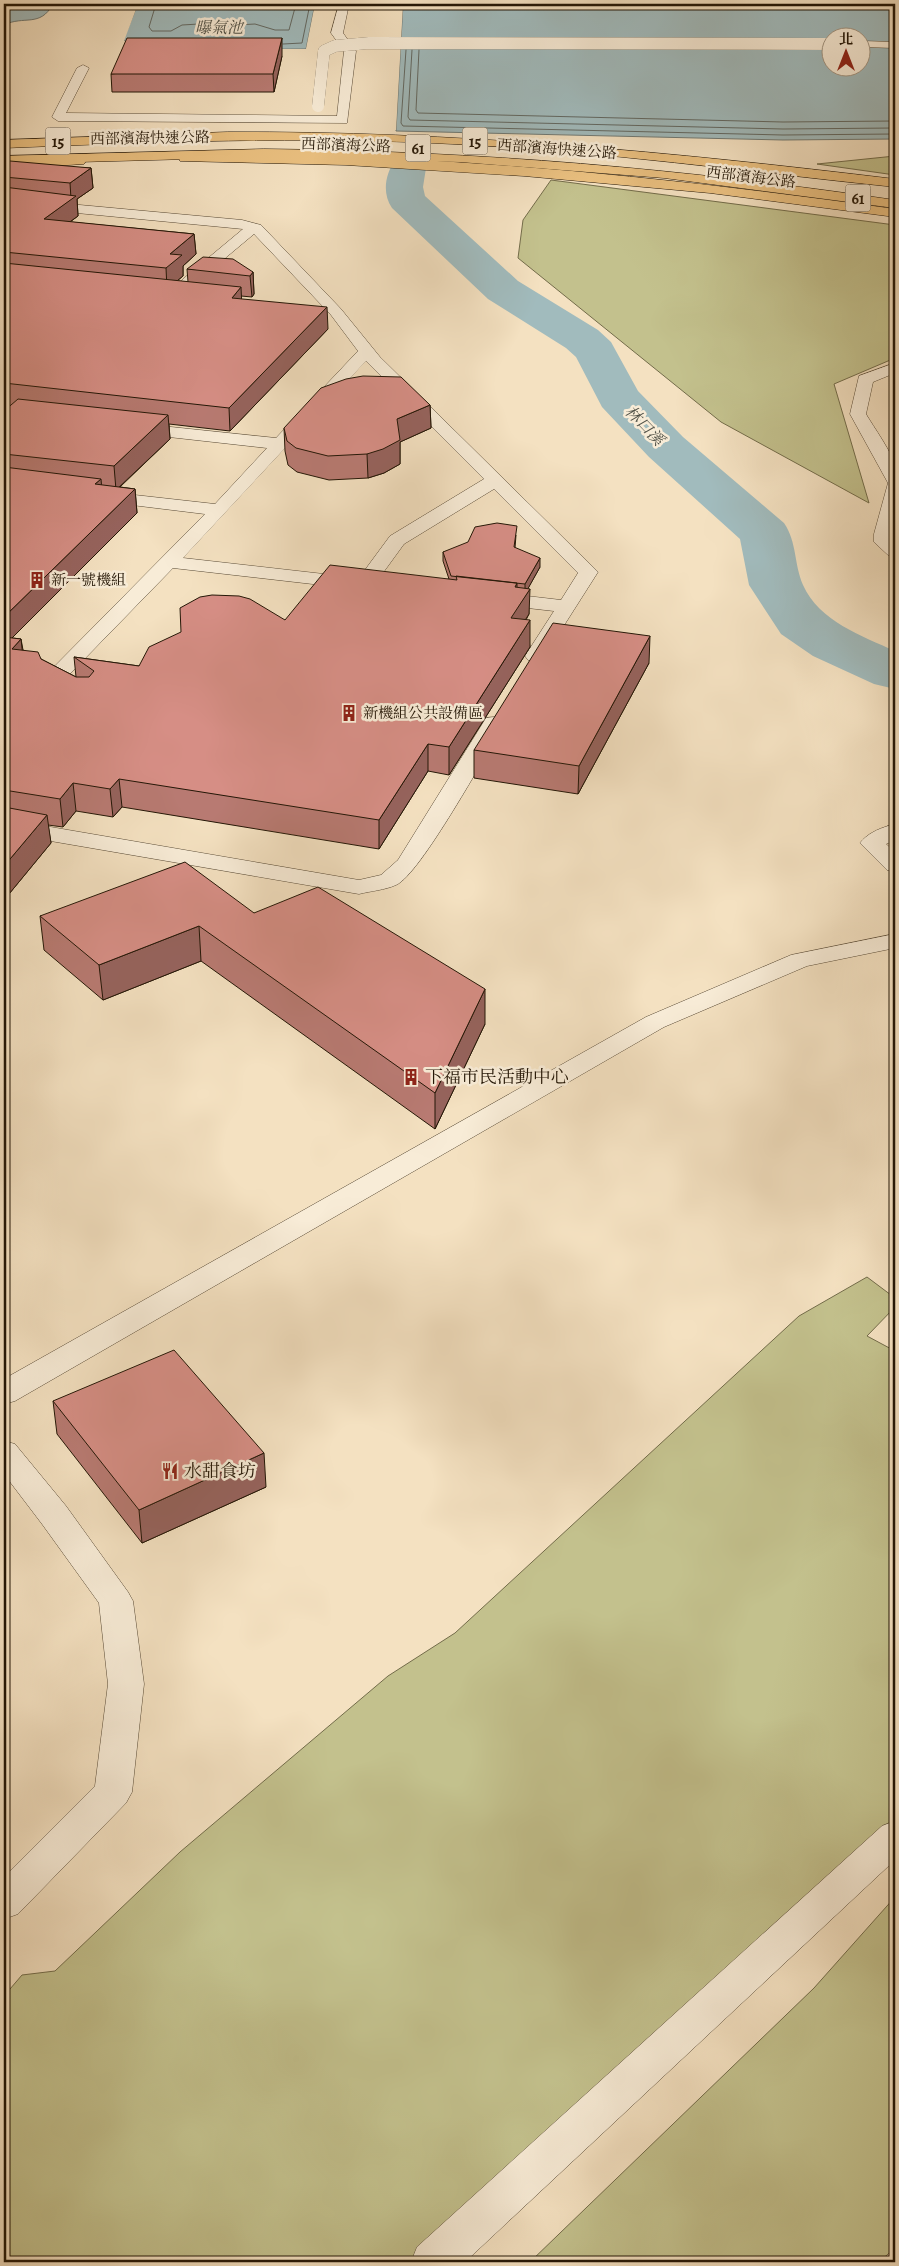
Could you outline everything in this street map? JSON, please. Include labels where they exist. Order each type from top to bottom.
[{"type":"main road","name":"西部濱海公路","points":[[4,144],[191,136],[452,140],[649,154],[895,183]]},
{"type":"main road","name":"西部濱海快速公路","points":[[4,152],[198,146],[315,145],[427,148],[653,164],[825,188],[895,204]]},
{"type":"main road","name":"西部濱海快速公路","points":[[4,160],[202,153],[425,157],[524,162],[895,193]]},
{"type":"main road","name":"西部濱海公路","points":[[4,165],[91,160],[210,158],[327,160],[505,169],[650,181],[895,214]]},
{"type":"street","points":[[83,68],[58,117],[343,120],[350,51],[337,33],[344,4]]},
{"type":"street","points":[[309,120],[318,106],[324,51],[335,46],[369,43],[822,44]]},
{"type":"street","points":[[872,44],[895,45]]},
{"type":"street","points":[[4,202],[242,224],[254,227],[336,312],[367,351],[588,572],[525,672]]},
{"type":"street","points":[[178,289],[254,227]]},
{"type":"street","points":[[316,310],[336,312]]},
{"type":"street","points":[[84,698],[52,680],[170,562],[367,351]]},
{"type":"street","points":[[895,368],[866,379],[858,414],[895,480]]},
{"type":"street","points":[[112,425],[281,444]]},
{"type":"street","points":[[170,562],[374,585],[397,540],[495,480]]},
{"type":"street","points":[[895,486],[883,534],[883,542],[895,551]]},
{"type":"street","points":[[82,494],[219,510]]},
{"type":"street","points":[[470,595],[566,606]]},
{"type":"street","points":[[4,826],[359,887],[389,880],[407,864],[504,706]]},
{"type":"street","points":[[895,834],[888,833],[872,843],[895,865]]},
{"type":"street","points":[[4,1393],[655,1022],[800,960],[895,941]]},
{"type":"street","points":[[4,1452],[54,1515],[116,1601],[126,1684],[113,1792],[4,1902]]},
{"type":"street","points":[[433,2262],[895,1837]]},
{"type":"shaded area","points":[[895,156],[895,175],[817,164]]},
{"type":"shaded area","points":[[551,180],[895,225],[895,358],[834,384],[869,503],[721,422],[518,258],[523,220]]},
{"type":"shaded area","points":[[867,1277],[895,1298],[895,1307],[867,1336],[895,1351],[895,1821],[715,2005],[438,2262],[4,2262],[4,1996],[22,1975],[55,1971],[180,1852],[388,1676],[455,1633],[799,1316]]},
{"type":"shaded area","points":[[895,1897],[895,2248],[879,2262],[530,2262],[814,1988]]},
{"type":"water","points":[[4,4],[53,4],[43,16],[37,19],[11,22],[4,25]]},
{"type":"water","name":"曝氣池","points":[[138,4],[315,4],[306,49],[139,50],[123,40]]},
{"type":"water","points":[[403,4],[895,4],[895,139],[783,140],[396,131]]},
{"type":"pier","points":[[136,4],[138,4],[124,41],[141,45],[306,49],[315,4],[318,4],[308,51],[262,52],[137,47],[122,43],[121,40]]},
{"type":"pier","points":[[401,4],[403,4],[396,130],[393,130]]},
{"type":"building","points":[[127,38],[282,38],[273,74],[111,74]]},
{"type":"building","points":[[10,161],[91,168],[70,183],[4,177],[4,165]]},
{"type":"building","points":[[4,187],[76,196],[44,219],[194,234],[170,254],[182,255],[166,268],[4,252]]},
{"type":"building","points":[[203,257],[233,259],[253,272],[250,276],[187,269]]},
{"type":"building","points":[[4,263],[241,287],[232,298],[327,307],[229,408],[4,383],[7,380],[4,380]]},
{"type":"building","points":[[363,376],[401,377],[430,405],[397,419],[400,440],[383,449],[367,454],[328,456],[296,448],[287,441],[284,428],[321,388],[346,379]]},
{"type":"building","points":[[18,399],[168,415],[114,466],[4,454],[4,411]]},
{"type":"building","name":"新一號機組","points":[[4,467],[101,479],[95,484],[135,489],[4,617]]},
{"type":"building","points":[[497,523],[517,526],[514,547],[540,558],[525,584],[451,576],[443,552],[468,542],[475,527]]},
{"type":"building","points":[[330,565],[457,580],[456,576],[517,583],[515,587],[530,589],[511,618],[530,620],[449,747],[428,744],[379,820],[119,779],[110,789],[73,783],[60,799],[4,790],[4,637],[21,639],[12,649],[38,652],[41,659],[76,677],[89,677],[94,671],[74,657],[139,666],[149,647],[181,632],[180,608],[200,597],[212,595],[239,596],[250,599],[285,620]]},
{"type":"building","points":[[553,623],[650,636],[579,766],[474,750]]},
{"type":"building","points":[[4,807],[47,815],[5,865],[4,864]]},
{"type":"building","points":[[185,862],[254,913],[318,887],[485,989],[435,1093],[199,926],[99,965],[40,916]]},
{"type":"building","name":"水甜食坊","points":[[174,1350],[264,1453],[139,1510],[53,1401]]},
{"type":"waterway","name":"林口溪","points":[[408,168],[404,187],[406,200],[503,290],[582,339],[595,351],[618,397],[666,447],[765,534],[776,585],[801,622],[833,644],[895,672]]},
{"type":"place","name":"新一號機組","points":[[37,580]]},
{"type":"place","name":"新機組公共設備區","points":[[349,713]]},
{"type":"place","name":"下福市民活動中心","points":[[411,1077]]},
{"type":"place","name":"水甜食坊","points":[[170,1471]]}]
